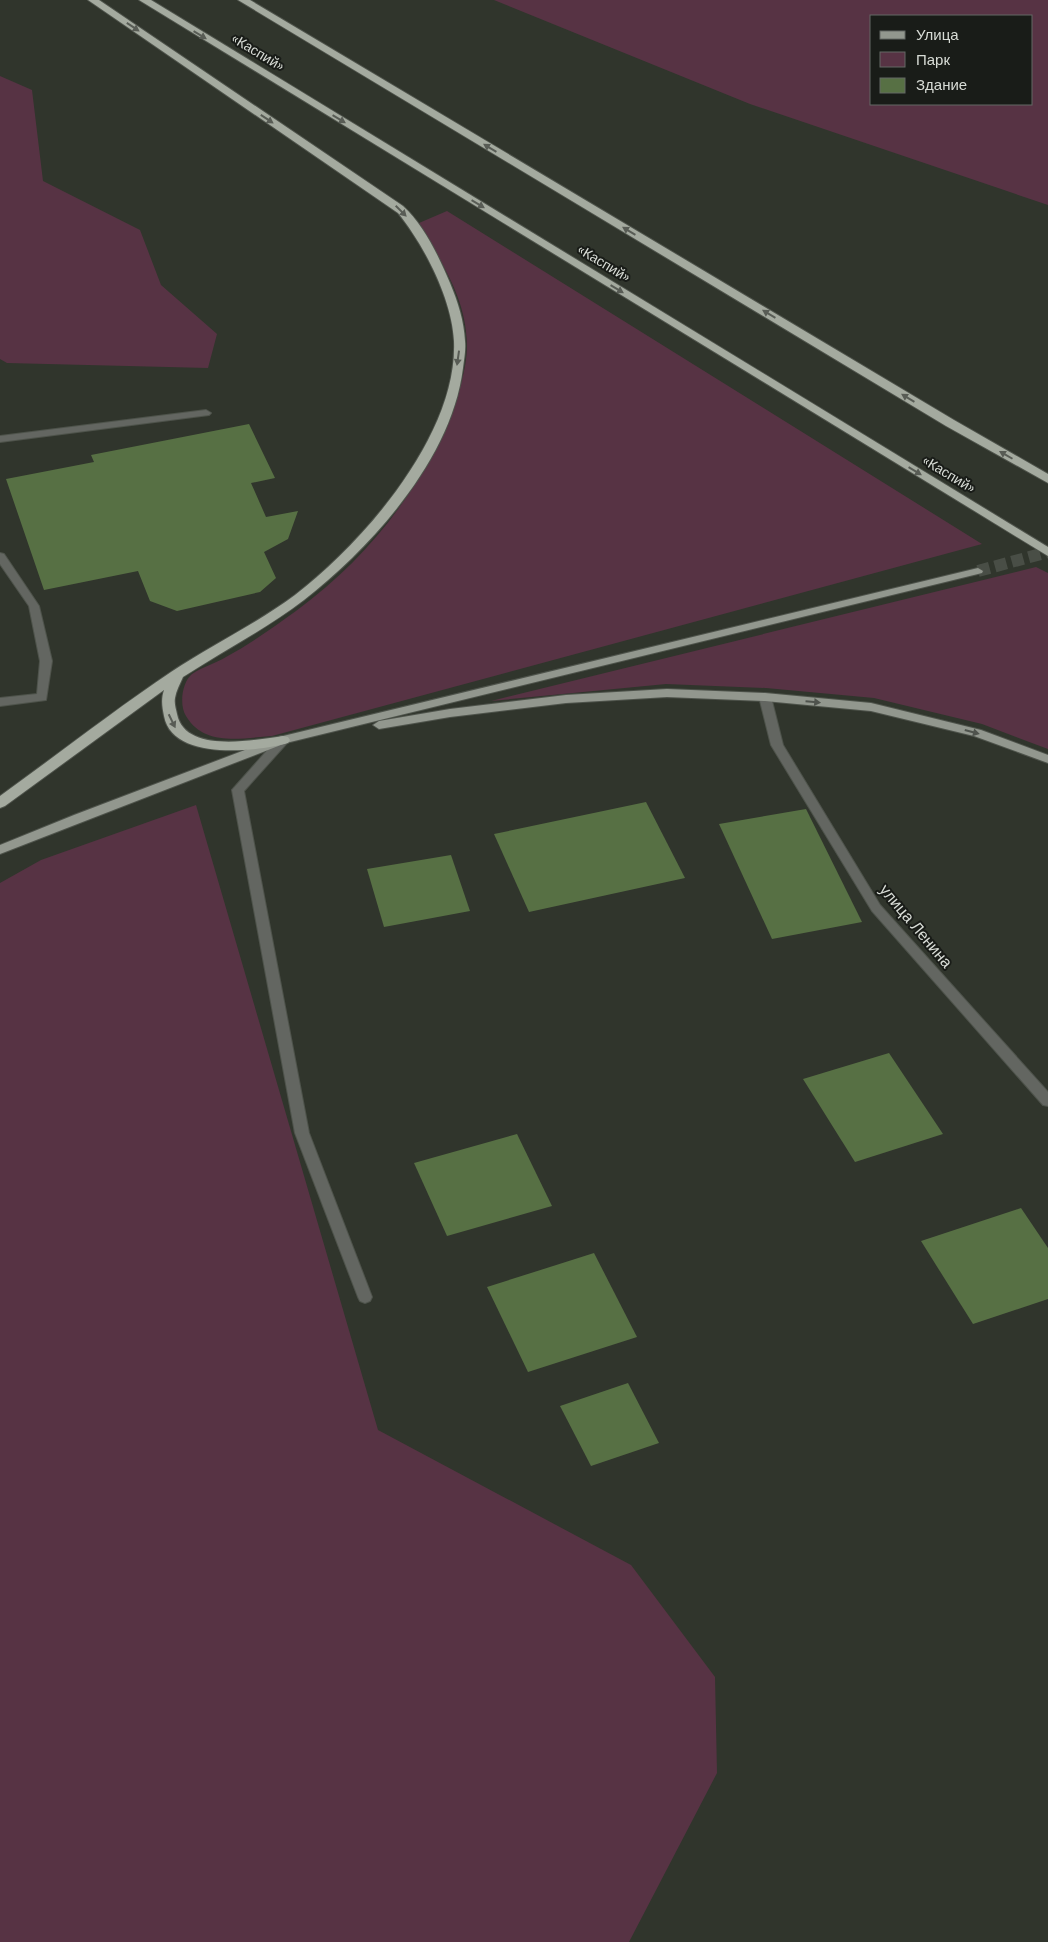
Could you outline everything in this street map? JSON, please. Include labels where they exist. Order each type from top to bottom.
[{"type":"highway","points":[[0,803],[176,675],[259,626],[301,596],[371,532],[398,499],[424,457],[443,418],[455,380],[460,342],[453,307],[441,273],[403,211],[93,0]]},
{"type":"highway","name":"«Каспий»","points":[[144,0],[1048,552]]},
{"type":"highway","points":[[243,0],[950,423],[1048,479]]},
{"type":"highway","points":[[176,675],[167,702],[169,715],[172,725],[187,738],[206,744],[235,746],[283,740]]},
{"type":"main road","points":[[0,850],[78,818],[283,740],[978,571]]},
{"type":"main road","points":[[283,740],[450,713],[566,699],[667,693],[765,697],[871,707],[977,732],[1048,760]]},
{"type":"street","points":[[0,439],[206,413]]},
{"type":"street","points":[[0,556],[34,606],[46,661],[42,697],[0,702]]},
{"type":"street","name":"улица Ленина","points":[[765,697],[777,745],[876,908],[1048,1101]]},
{"type":"street","points":[[283,740],[238,790],[302,1133],[365,1297]]},
{"type":"green space","points":[[494,0],[1048,0],[1048,205],[750,104]]},
{"type":"green space","points":[[0,76],[32,90],[43,181],[140,230],[161,285],[217,334],[208,368],[7,363],[0,359]]},
{"type":"green space","points":[[447,211],[982,544],[272,736],[236,739],[213,736],[203,732],[194,726],[186,716],[183,706],[184,688],[192,674],[235,652],[271,629],[321,591],[344,570],[386,525],[421,474],[436,447],[459,392],[464,373],[467,345],[466,327],[451,281],[419,223]]},
{"type":"green space","points":[[1036,567],[1048,573],[1048,749],[982,724],[874,698],[766,688],[666,684],[491,701]]},
{"type":"green space","points":[[196,805],[378,1430],[631,1565],[715,1677],[717,1773],[629,1942],[0,1942],[0,883],[41,860]]},
{"type":"building","points":[[249,424],[275,478],[251,483],[266,517],[298,511],[288,539],[264,552],[276,578],[260,592],[177,611],[150,601],[138,571],[44,590],[6,479],[94,462],[91,455]]},
{"type":"building","points":[[646,802],[685,878],[529,912],[494,834]]},
{"type":"building","points":[[806,809],[862,922],[772,939],[719,824]]},
{"type":"building","points":[[451,855],[470,911],[384,927],[367,869]]},
{"type":"building","points":[[889,1053],[943,1134],[855,1162],[803,1079]]},
{"type":"building","points":[[517,1134],[552,1206],[447,1236],[414,1163]]},
{"type":"building","points":[[1021,1208],[1048,1248],[1048,1299],[973,1324],[921,1241]]},
{"type":"building","points":[[594,1253],[637,1337],[528,1372],[487,1287]]},
{"type":"building","points":[[628,1383],[659,1443],[591,1466],[560,1406]]},
{"type":"tunnel","points":[[978,571],[1048,552]]}]
